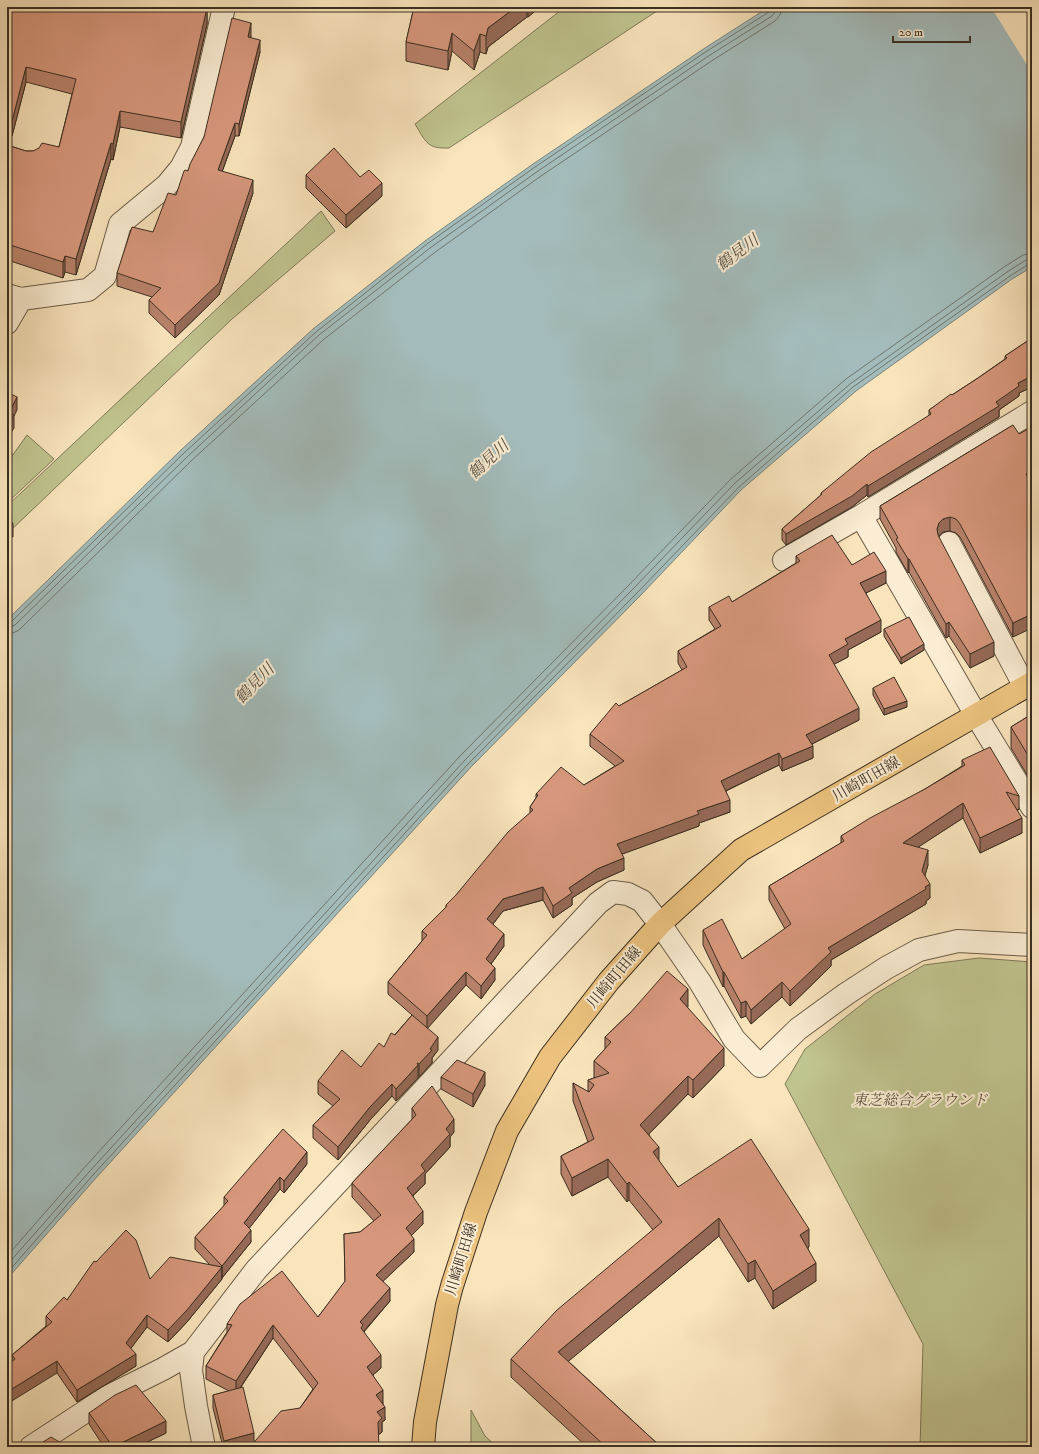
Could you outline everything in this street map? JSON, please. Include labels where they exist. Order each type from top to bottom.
[{"type":"main road","name":"川崎町田線","points":[[423,1447],[425,1422],[447,1305],[452,1286],[476,1212],[507,1131],[550,1057],[609,981],[660,924],[742,850],[1029,685]]},
{"type":"street","points":[[7,324],[14,297],[88,290],[105,276],[120,224],[168,185],[181,168],[192,147],[224,7]]},
{"type":"street","points":[[784,560],[861,516],[1032,412]]},
{"type":"street","points":[[861,516],[976,715],[1032,808]]},
{"type":"street","points":[[949,543],[1029,685]]},
{"type":"street","points":[[31,1447],[109,1396],[193,1352],[256,1270],[598,903],[613,892],[628,894],[642,901],[660,924],[700,982],[734,1038],[760,1066],[798,1029],[846,994],[886,968],[919,950],[958,941],[1032,945]]},
{"type":"street","points":[[193,1352],[191,1370],[204,1447]]},
{"type":"green space","points":[[565,7],[663,7],[449,148],[431,146],[425,140],[415,124]]},
{"type":"green space","points":[[321,211],[335,231],[232,319],[7,534],[7,506]]},
{"type":"green space","points":[[27,435],[54,459],[7,503],[7,463]]},
{"type":"green space","name":"東芝総合グラウンド","points":[[979,958],[1032,962],[1032,1447],[920,1447],[923,1344],[785,1084],[805,1049],[875,994],[924,965]]},
{"type":"green space","points":[[471,1410],[485,1436],[497,1447],[471,1447]]},
{"type":"water","name":"鶴見川","points":[[769,7],[1032,7],[1032,267],[1012,279],[856,391],[741,490],[639,597],[471,767],[96,1178],[7,1279],[7,620],[181,450],[313,329],[425,241],[533,164],[705,48]]},
{"type":"pier","points":[[991,7],[1032,7],[1032,73]]},
{"type":"building","points":[[7,7],[207,8],[181,122],[120,111],[113,144],[111,143],[76,259],[65,256],[63,262],[7,244],[7,145],[26,151],[33,151],[39,148],[42,143],[59,147],[76,79],[26,67],[12,121],[7,120]]},
{"type":"building","points":[[414,7],[516,7],[488,28],[486,36],[480,34],[474,51],[452,33],[448,51],[406,42]]},
{"type":"building","points":[[232,18],[251,23],[248,37],[260,40],[239,124],[235,123],[218,170],[253,180],[219,283],[175,325],[149,300],[161,288],[117,273],[132,227],[153,232],[168,193],[176,195],[184,171],[188,171],[204,137]]},
{"type":"building","points":[[334,148],[360,177],[369,170],[382,183],[346,215],[306,175]]},
{"type":"building","points":[[1032,338],[1032,376],[1018,383],[1019,386],[996,402],[999,406],[868,486],[867,484],[852,496],[786,534],[782,529],[822,494],[821,493],[871,452],[931,414],[929,410],[1007,358],[1005,356]]},
{"type":"building","points":[[7,392],[17,397],[9,413],[14,415],[7,427]]},
{"type":"building","points":[[1013,425],[1019,434],[1032,427],[1032,470],[1026,474],[1032,484],[1032,614],[1013,623],[956,519],[950,517],[943,519],[939,523],[937,529],[938,535],[994,642],[970,654],[949,622],[946,624],[896,539],[898,538],[880,506]]},
{"type":"building","points":[[7,516],[13,524],[7,521]]},
{"type":"building","points":[[832,535],[852,565],[874,552],[886,571],[860,583],[881,620],[845,639],[848,644],[829,655],[859,708],[806,735],[813,746],[782,759],[779,753],[721,781],[730,800],[697,811],[699,814],[617,844],[624,858],[597,869],[569,888],[572,893],[553,906],[543,887],[503,899],[487,919],[504,934],[486,959],[495,968],[481,986],[466,972],[427,1016],[388,982],[427,935],[422,931],[447,906],[446,905],[508,832],[533,810],[530,807],[538,795],[536,794],[561,767],[584,785],[624,761],[590,734],[616,703],[619,706],[687,667],[678,651],[721,626],[709,607],[729,596],[732,602],[800,561],[796,556]]},
{"type":"building","points":[[909,617],[924,644],[901,658],[884,629]]},
{"type":"building","points":[[894,677],[907,701],[884,709],[873,688]]},
{"type":"building","points":[[1032,714],[1032,762],[1011,727]]},
{"type":"building","points":[[990,747],[1019,796],[1006,792],[1022,818],[980,838],[963,803],[903,843],[928,850],[922,871],[930,884],[925,887],[926,889],[828,948],[831,952],[790,991],[782,982],[751,1010],[746,1001],[741,1003],[723,972],[703,930],[722,919],[742,959],[791,924],[769,886],[844,841],[841,836],[870,818],[925,789],[965,765],[962,760]]},
{"type":"building","points":[[667,971],[688,989],[680,999],[724,1048],[693,1080],[688,1076],[640,1125],[659,1147],[653,1152],[678,1187],[751,1139],[809,1229],[800,1235],[816,1263],[773,1291],[755,1260],[748,1264],[719,1218],[558,1352],[661,1447],[606,1447],[511,1359],[557,1310],[662,1222],[629,1182],[627,1184],[608,1159],[572,1178],[561,1156],[594,1139],[573,1083],[589,1092],[594,1085],[588,1080],[609,1073],[594,1061],[611,1042],[605,1037],[631,1012]]},
{"type":"building","points":[[412,1015],[438,1037],[430,1049],[432,1050],[419,1064],[417,1063],[418,1065],[396,1089],[392,1084],[370,1107],[338,1147],[313,1125],[340,1099],[318,1081],[342,1050],[361,1067],[379,1043],[384,1047],[391,1033],[395,1035]]},
{"type":"building","points":[[457,1060],[485,1072],[473,1094],[441,1077]]},
{"type":"building","points":[[432,1086],[454,1119],[446,1129],[450,1134],[421,1165],[425,1171],[407,1188],[423,1211],[406,1228],[414,1239],[376,1275],[390,1288],[360,1322],[363,1325],[361,1328],[381,1355],[367,1367],[383,1390],[376,1395],[385,1407],[377,1412],[382,1418],[378,1422],[379,1447],[250,1447],[281,1411],[300,1408],[318,1383],[273,1325],[236,1381],[206,1366],[232,1325],[227,1324],[240,1304],[282,1271],[318,1317],[345,1281],[344,1234],[360,1232],[381,1215],[352,1183],[416,1115],[412,1108]]},
{"type":"building","points":[[283,1129],[307,1152],[284,1181],[280,1177],[244,1223],[251,1230],[222,1266],[195,1237],[228,1201],[224,1197]]},
{"type":"building","points":[[126,1230],[136,1240],[150,1279],[170,1257],[222,1267],[187,1310],[168,1330],[147,1315],[126,1343],[136,1354],[77,1390],[57,1361],[7,1392],[7,1365],[15,1359],[12,1355],[52,1322],[46,1316],[64,1297],[67,1300],[94,1261],[96,1262]]},
{"type":"building","points":[[136,1385],[166,1421],[113,1447],[89,1413],[115,1395]]},
{"type":"building","points":[[243,1387],[254,1433],[224,1441],[213,1395]]},
{"type":"building","points":[[51,1437],[68,1447],[47,1447],[43,1442]]},
{"type":"building","points":[[7,1441],[13,1447],[7,1447]]}]
